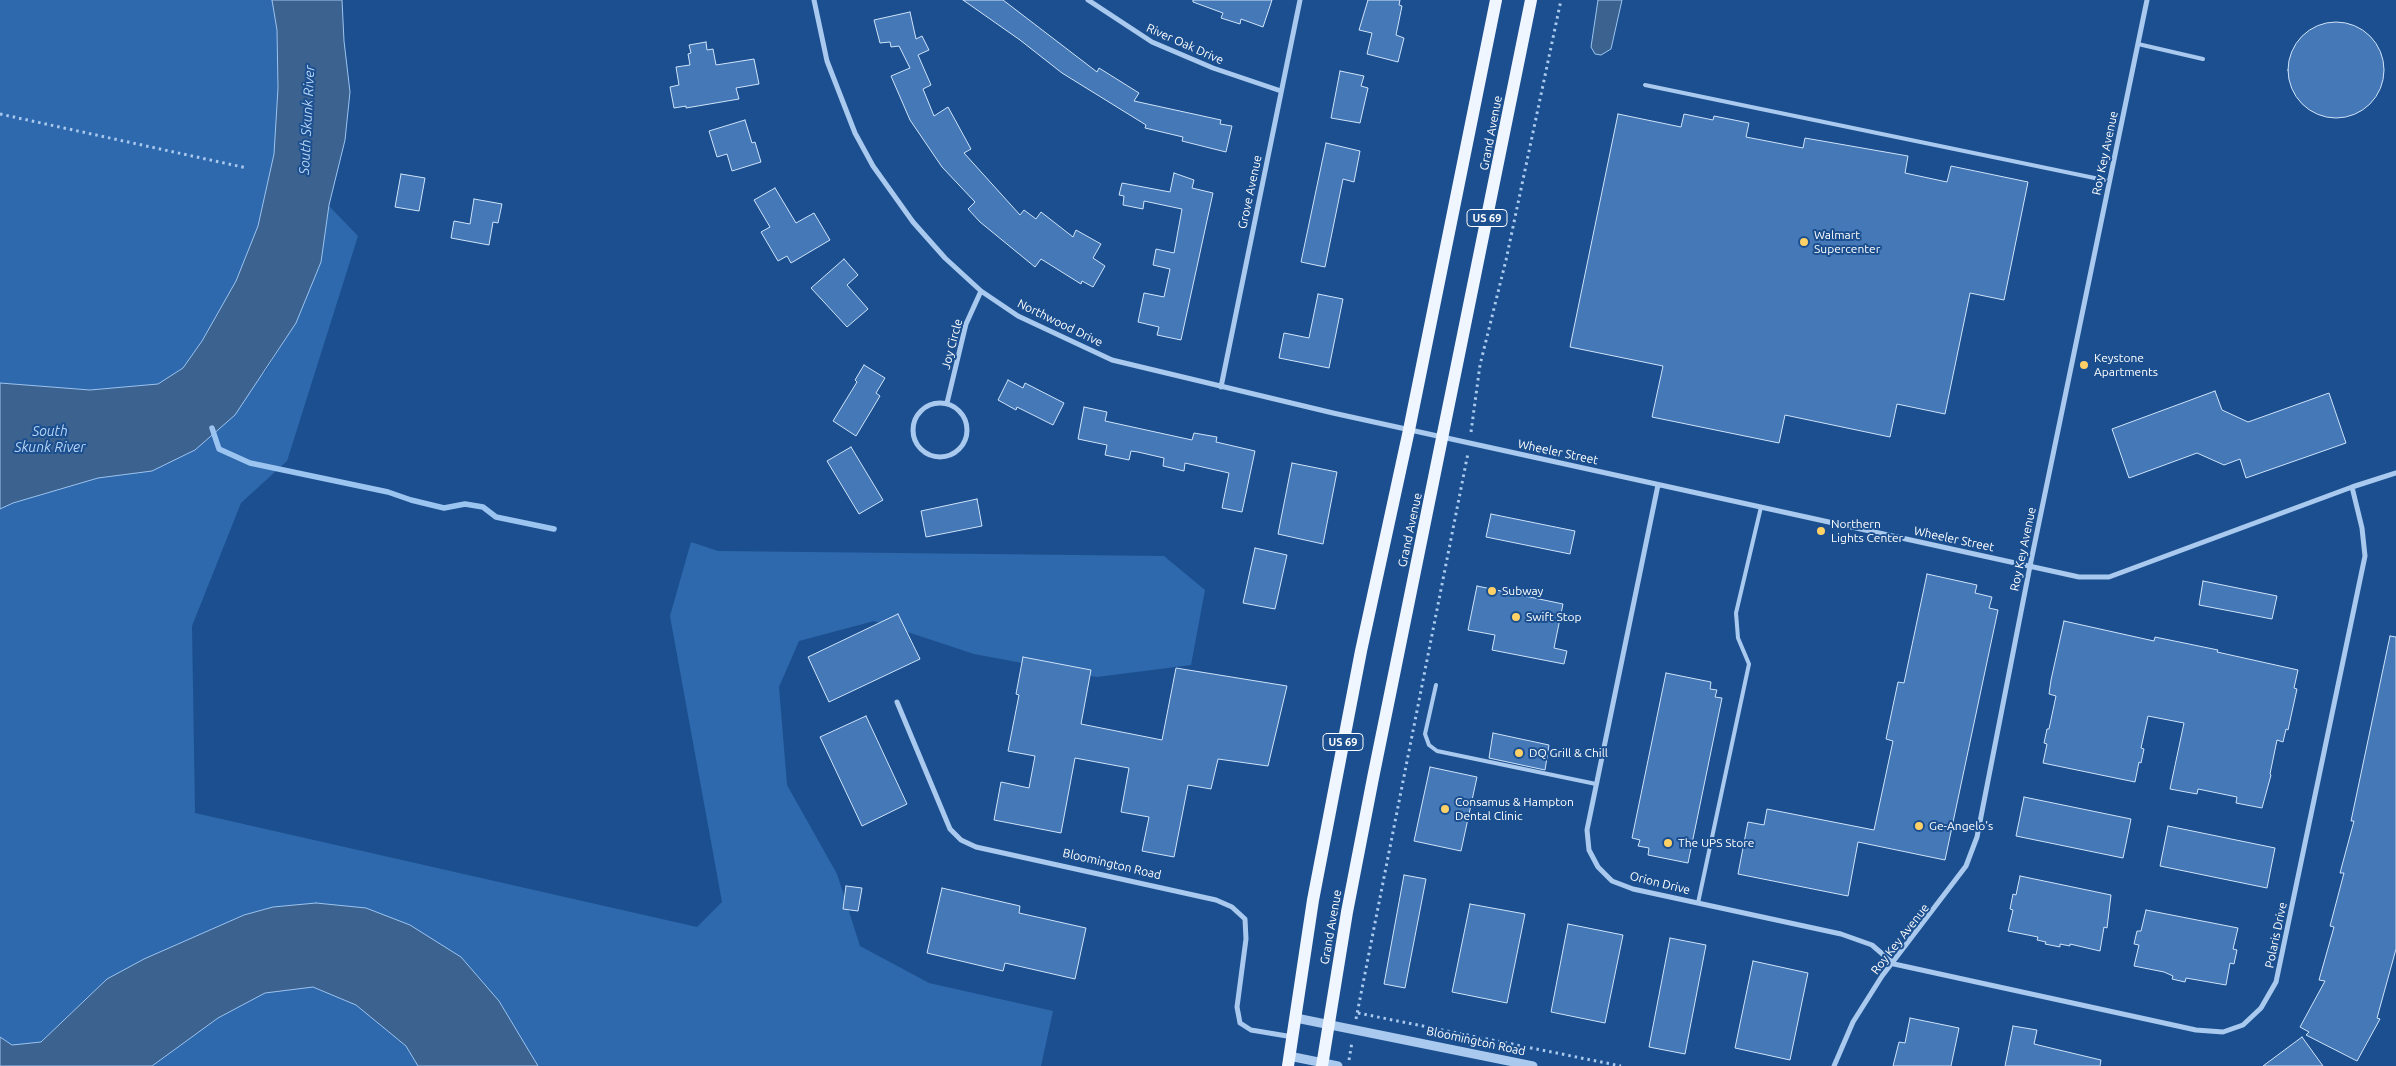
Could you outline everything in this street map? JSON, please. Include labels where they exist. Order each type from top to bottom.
[{"type":"main road","name":"Grand Avenue","points":[[1289,1061],[1313,900],[1355,678],[1409,430],[1496,0]]},
{"type":"main road","name":"Grand Avenue","points":[[1322,1065],[1367,807],[1532,0]]},
{"type":"street","name":"Northwood Drive","points":[[814,0],[828,61],[855,133],[873,166],[913,222],[945,258],[981,291],[1018,316],[1112,360],[1409,430]]},
{"type":"street","name":"River Oak Drive","points":[[1088,0],[1152,42],[1213,68],[1281,91]]},
{"type":"street","name":"Grove Avenue","points":[[1221,387],[1300,0]]},
{"type":"street","name":"Roy Key Avenue","points":[[1834,1066],[1853,1022],[1882,976],[1894,964],[1966,866],[1977,837],[2030,566],[2147,0]]},
{"type":"street","name":"Joy Circle","points":[[948,403],[966,324],[981,291]]},
{"type":"street","points":[[936,403],[948,403],[958,409],[965,418],[968,429],[966,440],[960,450],[950,456],[938,458],[927,455],[916,442],[913,426],[917,415],[925,407],[936,403]]},
{"type":"street","name":"Wheeler Street","points":[[1409,430],[2078,578],[2108,577],[2352,487],[2396,473]]},
{"type":"street","name":"Orion Drive","points":[[1658,484],[1587,830],[1589,850],[1598,867],[1612,881],[1633,889],[1841,934],[1872,945],[1894,964]]},
{"type":"street","name":"Polaris Drive","points":[[1894,964],[2196,1030],[2223,1032],[2243,1025],[2261,1008],[2276,982],[2365,556],[2362,528],[2352,487]]},
{"type":"street","name":"Bloomington Road","points":[[897,702],[950,829],[961,840],[976,847],[1216,900],[1232,907],[1245,919],[1246,939],[1237,1007],[1240,1023],[1251,1030],[1293,1037]]},
{"type":"street","name":"Bloomington Road","points":[[1296,1018],[1533,1066]]},
{"type":"street","points":[[1289,1061],[1338,1066]]},
{"type":"lane","points":[[2138,44],[2203,59]]},
{"type":"lane","points":[[1645,85],[2110,181]]},
{"type":"lane","points":[[1698,903],[1749,664],[1738,638],[1736,614],[1761,507]]},
{"type":"lane","points":[[1436,686],[1425,734],[1429,745],[1437,751],[1596,784]]},
{"type":"path","points":[[1473,423],[1480,364],[1506,260],[1561,0]]},
{"type":"path","points":[[0,114],[247,168]]},
{"type":"path","points":[[1466,466],[1387,856],[1358,1013],[1621,1066]]},
{"type":"shaded area","points":[[0,0],[272,0],[277,30],[278,88],[275,154],[258,226],[237,281],[202,341],[183,368],[158,384],[90,390],[0,383]]},
{"type":"shaded area","points":[[329,206],[358,236],[287,461],[241,503],[192,626],[195,813],[697,927],[722,902],[670,616],[691,542],[718,551],[1164,556],[1205,590],[1191,665],[1097,677],[974,654],[874,621],[799,641],[779,687],[787,785],[837,874],[860,946],[929,983],[1053,1011],[1041,1066],[538,1066],[499,1001],[461,957],[316,903],[273,907],[244,915],[144,959],[107,979],[41,1042],[12,1045],[0,1037],[0,509],[13,503],[98,478],[152,471],[265,372],[296,322],[321,262]]},
{"type":"shaded area","points":[[313,987],[356,1005],[406,1046],[418,1066],[152,1066],[218,1018],[265,993]]},
{"type":"water","name":"South Skunk River","points":[[272,0],[342,0],[344,41],[350,92],[345,140],[329,205],[321,262],[296,323],[235,415],[195,450],[152,471],[98,478],[13,503],[0,509],[0,383],[90,390],[158,384],[183,368],[202,341],[236,281],[258,226],[274,154],[278,88],[277,30]]},
{"type":"water","points":[[1598,0],[1622,0],[1611,49],[1601,55],[1595,54],[1591,47]]},
{"type":"water","points":[[316,903],[366,908],[410,925],[461,957],[499,1001],[538,1066],[418,1066],[406,1046],[356,1005],[313,987],[265,993],[218,1018],[152,1066],[0,1066],[0,1037],[12,1045],[41,1042],[107,979],[144,959],[244,915],[273,907]]},
{"type":"building","points":[[963,0],[1003,0],[1097,72],[1099,68],[1139,93],[1134,101],[1221,120],[1220,124],[1232,126],[1226,152],[1182,141],[1183,137],[1145,128],[1146,125],[1062,73],[1020,40]]},
{"type":"building","points":[[1193,0],[1272,0],[1263,27],[1241,19],[1240,24],[1221,18],[1223,13],[1193,2]]},
{"type":"building","points":[[1368,0],[1400,0],[1399,5],[1402,6],[1396,35],[1404,38],[1398,62],[1367,54],[1372,33],[1359,30]]},
{"type":"building","points":[[910,12],[916,39],[922,36],[929,50],[918,55],[931,85],[923,89],[934,116],[948,107],[971,149],[964,153],[1020,215],[1024,210],[1036,219],[1041,212],[1073,237],[1076,230],[1101,244],[1093,258],[1105,266],[1093,287],[1082,281],[1081,284],[1041,259],[1035,267],[980,222],[968,209],[975,202],[942,167],[910,120],[891,76],[910,68],[899,46],[891,47],[890,42],[880,43],[874,20]]},
{"type":"building","points":[[2336,22],[2354,25],[2370,36],[2381,52],[2384,70],[2381,88],[2370,104],[2354,115],[2336,118],[2318,115],[2302,104],[2291,88],[2288,70],[2291,52],[2302,36],[2318,25]]},
{"type":"building","points":[[706,42],[707,50],[713,49],[716,65],[754,59],[759,84],[736,88],[739,99],[686,108],[686,106],[674,108],[670,87],[679,85],[676,67],[690,65],[688,54],[691,53],[689,45]]},
{"type":"building","points":[[1340,71],[1364,76],[1361,86],[1368,88],[1360,123],[1331,118]]},
{"type":"building","name":"Walmart Supercenter","points":[[1618,114],[1681,127],[1684,114],[1713,120],[1714,116],[1749,123],[1746,137],[1803,148],[1805,138],[1908,156],[1905,173],[1947,182],[1951,166],[2028,182],[2004,300],[1970,293],[1945,414],[1897,404],[1890,437],[1785,415],[1779,443],[1652,417],[1663,366],[1570,347]]},
{"type":"building","points":[[745,120],[752,143],[755,142],[761,162],[732,171],[727,154],[717,157],[709,131]]},
{"type":"building","points":[[1326,143],[1360,151],[1354,182],[1343,179],[1325,267],[1301,262]]},
{"type":"building","points":[[1174,173],[1194,180],[1192,188],[1213,193],[1181,340],[1157,335],[1159,327],[1138,322],[1144,293],[1164,297],[1170,269],[1153,265],[1156,249],[1174,253],[1182,209],[1144,201],[1143,209],[1123,205],[1124,196],[1119,195],[1122,183],[1170,192]]},
{"type":"building","points":[[401,174],[425,178],[419,211],[395,207]]},
{"type":"building","points":[[775,188],[796,223],[814,213],[830,240],[791,263],[787,256],[778,261],[761,232],[770,227],[754,200]]},
{"type":"building","points":[[474,199],[502,204],[498,223],[493,222],[489,245],[451,238],[454,221],[470,224]]},
{"type":"building","points":[[844,259],[858,275],[847,285],[868,309],[847,327],[811,288]]},
{"type":"building","points":[[1318,294],[1343,299],[1329,368],[1279,358],[1284,333],[1309,338]]},
{"type":"building","points":[[864,365],[885,378],[876,393],[880,396],[856,436],[833,421],[857,382],[855,380]]},
{"type":"building","points":[[1008,380],[1023,388],[1025,383],[1064,403],[1053,425],[1017,407],[1016,410],[998,400]]},
{"type":"building","points":[[2215,391],[2222,410],[2248,422],[2329,393],[2346,443],[2246,478],[2240,459],[2224,465],[2197,453],[2129,478],[2112,429]]},
{"type":"building","points":[[1084,407],[1107,412],[1105,421],[1192,440],[1194,433],[1217,437],[1216,442],[1255,451],[1242,512],[1222,508],[1229,473],[1185,463],[1184,471],[1163,466],[1164,458],[1138,452],[1131,451],[1129,460],[1105,455],[1107,445],[1078,439]]},
{"type":"building","points":[[851,447],[883,500],[859,514],[827,461]]},
{"type":"building","points":[[1292,463],[1337,472],[1323,544],[1278,534]]},
{"type":"building","points":[[977,499],[982,526],[926,537],[921,511]]},
{"type":"building","points":[[1491,514],[1575,531],[1570,554],[1486,537]]},
{"type":"building","points":[[1255,548],[1287,555],[1275,609],[1243,603]]},
{"type":"building","points":[[1927,574],[1977,585],[1975,593],[1992,597],[1989,608],[1998,610],[1945,860],[1858,842],[1848,896],[1738,874],[1748,822],[1764,825],[1767,809],[1874,830],[1893,741],[1886,739],[1898,682],[1904,683]]},
{"type":"building","points":[[2203,581],[2277,596],[2272,619],[2199,605]]},
{"type":"building","name":"Swift Stop","points":[[1477,586],[1563,604],[1554,648],[1567,651],[1564,664],[1492,650],[1495,635],[1468,630]]},
{"type":"building","points":[[898,614],[920,659],[829,702],[808,657]]},
{"type":"building","points":[[2064,621],[2154,641],[2155,637],[2218,650],[2217,652],[2298,670],[2294,688],[2297,689],[2288,730],[2286,729],[2283,742],[2277,740],[2271,775],[2262,808],[2236,803],[2237,797],[2198,789],[2197,794],[2170,789],[2184,723],[2148,716],[2141,748],[2144,749],[2135,782],[2043,763],[2047,744],[2044,743],[2056,696],[2049,694],[2051,680]]},
{"type":"building","points":[[2390,636],[2396,637],[2396,949],[2377,1018],[2380,1019],[2357,1061],[2306,1035],[2309,1032],[2300,1027],[2325,981],[2319,980],[2334,927],[2330,926],[2344,873],[2340,873],[2354,821],[2351,821]]},
{"type":"building","points":[[1023,657],[1091,670],[1081,724],[1162,740],[1176,668],[1287,686],[1268,766],[1218,759],[1211,789],[1188,785],[1174,857],[1142,851],[1149,817],[1121,812],[1129,768],[1075,758],[1061,833],[994,820],[1001,782],[1029,788],[1035,756],[1008,751],[1019,695],[1016,694]]},
{"type":"building","points":[[1666,673],[1711,682],[1710,689],[1717,690],[1715,697],[1722,698],[1688,863],[1648,855],[1649,848],[1638,846],[1640,840],[1632,838]]},
{"type":"building","points":[[866,716],[907,804],[862,826],[820,737]]},
{"type":"building","name":"DQ Grill & Chill","points":[[1493,733],[1549,745],[1545,770],[1489,758]]},
{"type":"building","name":"Consamus & Hampton Dental Clinic","points":[[1430,767],[1477,777],[1461,851],[1414,841]]},
{"type":"building","points":[[2024,797],[2131,819],[2123,858],[2016,836]]},
{"type":"building","points":[[2168,826],[2275,848],[2267,888],[2160,866]]},
{"type":"building","points":[[1404,875],[1426,879],[1405,988],[1384,984]]},
{"type":"building","points":[[2020,876],[2111,895],[2107,928],[2104,927],[2100,951],[2070,944],[2070,946],[2060,944],[2060,947],[2045,944],[2046,942],[2037,940],[2038,937],[2008,931],[2013,910],[2010,909],[2013,894],[2016,895]]},
{"type":"building","points":[[846,886],[862,888],[858,911],[843,909]]},
{"type":"building","points":[[942,888],[1020,906],[1019,913],[1086,928],[1075,979],[1005,963],[1003,971],[927,953]]},
{"type":"building","points":[[1470,904],[1525,914],[1507,1003],[1452,992]]},
{"type":"building","points":[[2146,910],[2238,928],[2233,949],[2237,950],[2234,964],[2230,963],[2226,985],[2186,978],[2185,982],[2172,979],[2173,976],[2164,972],[2134,966],[2139,945],[2134,944],[2137,931],[2141,931]]},
{"type":"building","points":[[1568,924],[1623,935],[1605,1023],[1551,1012]]},
{"type":"building","points":[[1670,938],[1706,945],[1685,1054],[1649,1047]]},
{"type":"building","points":[[1753,961],[1808,973],[1790,1060],[1735,1048]]},
{"type":"building","points":[[1910,1018],[1959,1028],[1951,1066],[1893,1066],[1899,1042],[1905,1043]]},
{"type":"building","points":[[2013,1026],[2037,1030],[2034,1044],[2101,1060],[2100,1066],[2005,1066]]},
{"type":"building","points":[[2302,1037],[2323,1066],[2263,1066]]},
{"type":"waterway","points":[[212,428],[219,449],[250,463],[388,492],[444,508],[465,504],[483,507],[496,517],[554,529]]},
{"type":"place","name":"Walmart Supercenter","points":[[1804,242]]},
{"type":"place","name":"Keystone Apartments","points":[[2084,365]]},
{"type":"place","name":"Northern Lights Center","points":[[1821,531]]},
{"type":"place","name":"Subway","points":[[1492,591]]},
{"type":"place","name":"Swift Stop","points":[[1516,617]]},
{"type":"place","name":"DQ Grill & Chill","points":[[1519,753]]},
{"type":"place","name":"Consamus & Hampton Dental Clinic","points":[[1445,809]]},
{"type":"place","name":"Ge-Angelo's","points":[[1919,826]]},
{"type":"place","name":"The UPS Store","points":[[1668,843]]}]
